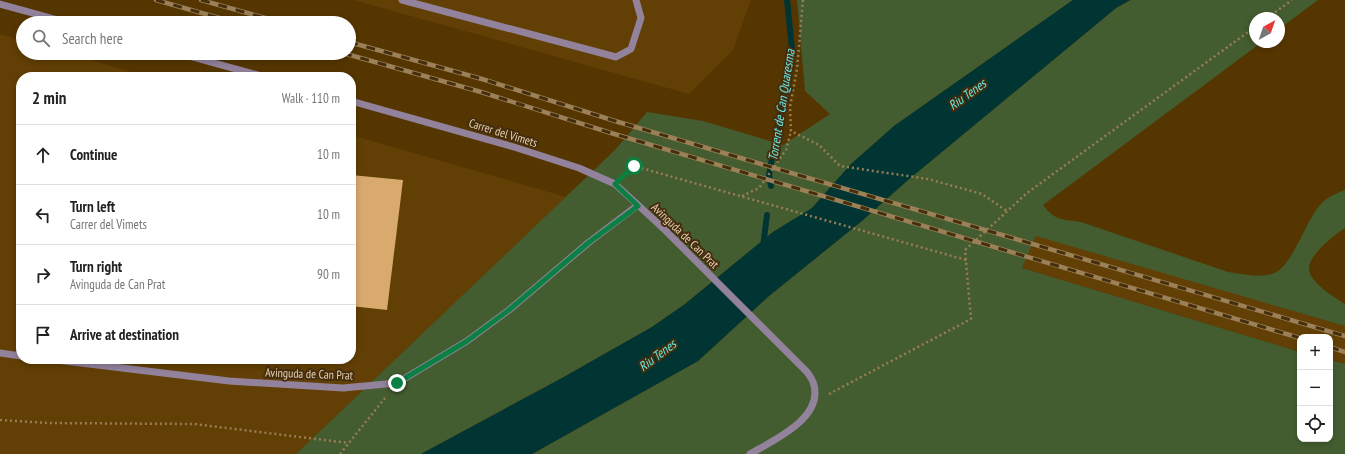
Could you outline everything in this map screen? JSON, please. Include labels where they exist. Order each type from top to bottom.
[{"type":"street","points":[[402,0],[616,57],[630,49],[641,18],[636,0]]},
{"type":"street","points":[[0,4],[43,16]]},
{"type":"street","points":[[203,60],[247,72]]},
{"type":"street","name":"Carrer del Vimets","points":[[356,102],[514,147],[579,168],[615,184],[638,206]]},
{"type":"street","name":"Avinguda de Can Prat","points":[[89,364],[229,381],[343,388],[397,383],[467,341],[509,310],[588,243],[638,206],[665,230],[807,372],[813,382],[815,402]]},
{"type":"street","points":[[0,353],[16,355]]},
{"type":"street","points":[[750,454],[788,431],[809,414],[815,402]]},
{"type":"path","points":[[742,197],[760,188],[786,150],[791,131],[790,107],[797,69],[804,0]]},
{"type":"path","points":[[1275,12],[1292,0]]},
{"type":"path","points":[[815,402],[971,319],[965,250],[1027,193],[1249,31]]},
{"type":"path","points":[[791,131],[819,145],[840,166],[928,179],[982,194],[1007,211]]},
{"type":"path","points":[[615,184],[634,166],[966,260]]},
{"type":"path","points":[[340,454],[397,383]]},
{"type":"path","points":[[0,420],[47,423],[194,424],[349,443]]},
{"type":"shaded area","points":[[354,0],[751,0],[733,50],[689,94]]},
{"type":"shaded area","points":[[0,34],[16,39],[16,60],[90,60],[132,72],[16,72],[16,364],[356,364],[356,136],[566,197],[296,454],[0,454]]},
{"type":"shaded area","points":[[1036,235],[1345,326],[1345,364],[1333,361],[1333,334],[1297,334],[1297,351],[1022,268]]},
{"type":"green space","points":[[797,0],[1073,0],[894,126],[851,164],[812,208],[773,232],[685,304],[652,327],[562,378],[421,454],[296,454],[615,150],[647,112],[703,121],[783,145],[830,114],[805,91]]},
{"type":"green space","points":[[1131,0],[1318,0],[1285,25],[1285,12],[1249,12],[1249,48],[1254,48],[1043,205],[1052,214],[1060,219],[1081,222],[1228,272],[1261,276],[1272,274],[1286,263],[1315,211],[1329,197],[1345,190],[1345,228],[1322,246],[1312,259],[1309,270],[1314,280],[1319,285],[1345,304],[1345,326],[1036,236],[1022,268],[1297,351],[1297,442],[1333,442],[1333,361],[1345,364],[1345,454],[532,454],[698,361],[769,296],[863,220],[908,180],[1116,8]]},
{"type":"water","name":"Riu Tenes","points":[[1073,0],[1130,0],[1116,8],[908,180],[863,220],[769,296],[698,361],[532,454],[421,454],[562,378],[652,327],[685,304],[773,232],[812,208],[851,164],[894,126]]},
{"type":"building","points":[[356,175],[403,180],[387,310],[356,307]]},
{"type":"waterway","name":"Torrent de Can Quaresma","points":[[771,186],[769,175],[792,49],[787,0]]},
{"type":"waterway","name":"Torrent de Can Quaresma","points":[[763,247],[767,215]]},
{"type":"railway","points":[[156,0],[212,16]]},
{"type":"railway","points":[[201,0],[258,16]]},
{"type":"railway","points":[[356,44],[482,79],[615,121],[1345,336]]},
{"type":"railway","points":[[356,57],[481,92],[611,133],[1297,337]]},
{"type":"railway","points":[[1333,348],[1345,352]]},
{"type":"route","points":[[397,383],[467,341],[509,310],[588,243],[638,206],[615,184],[634,166]]}]
